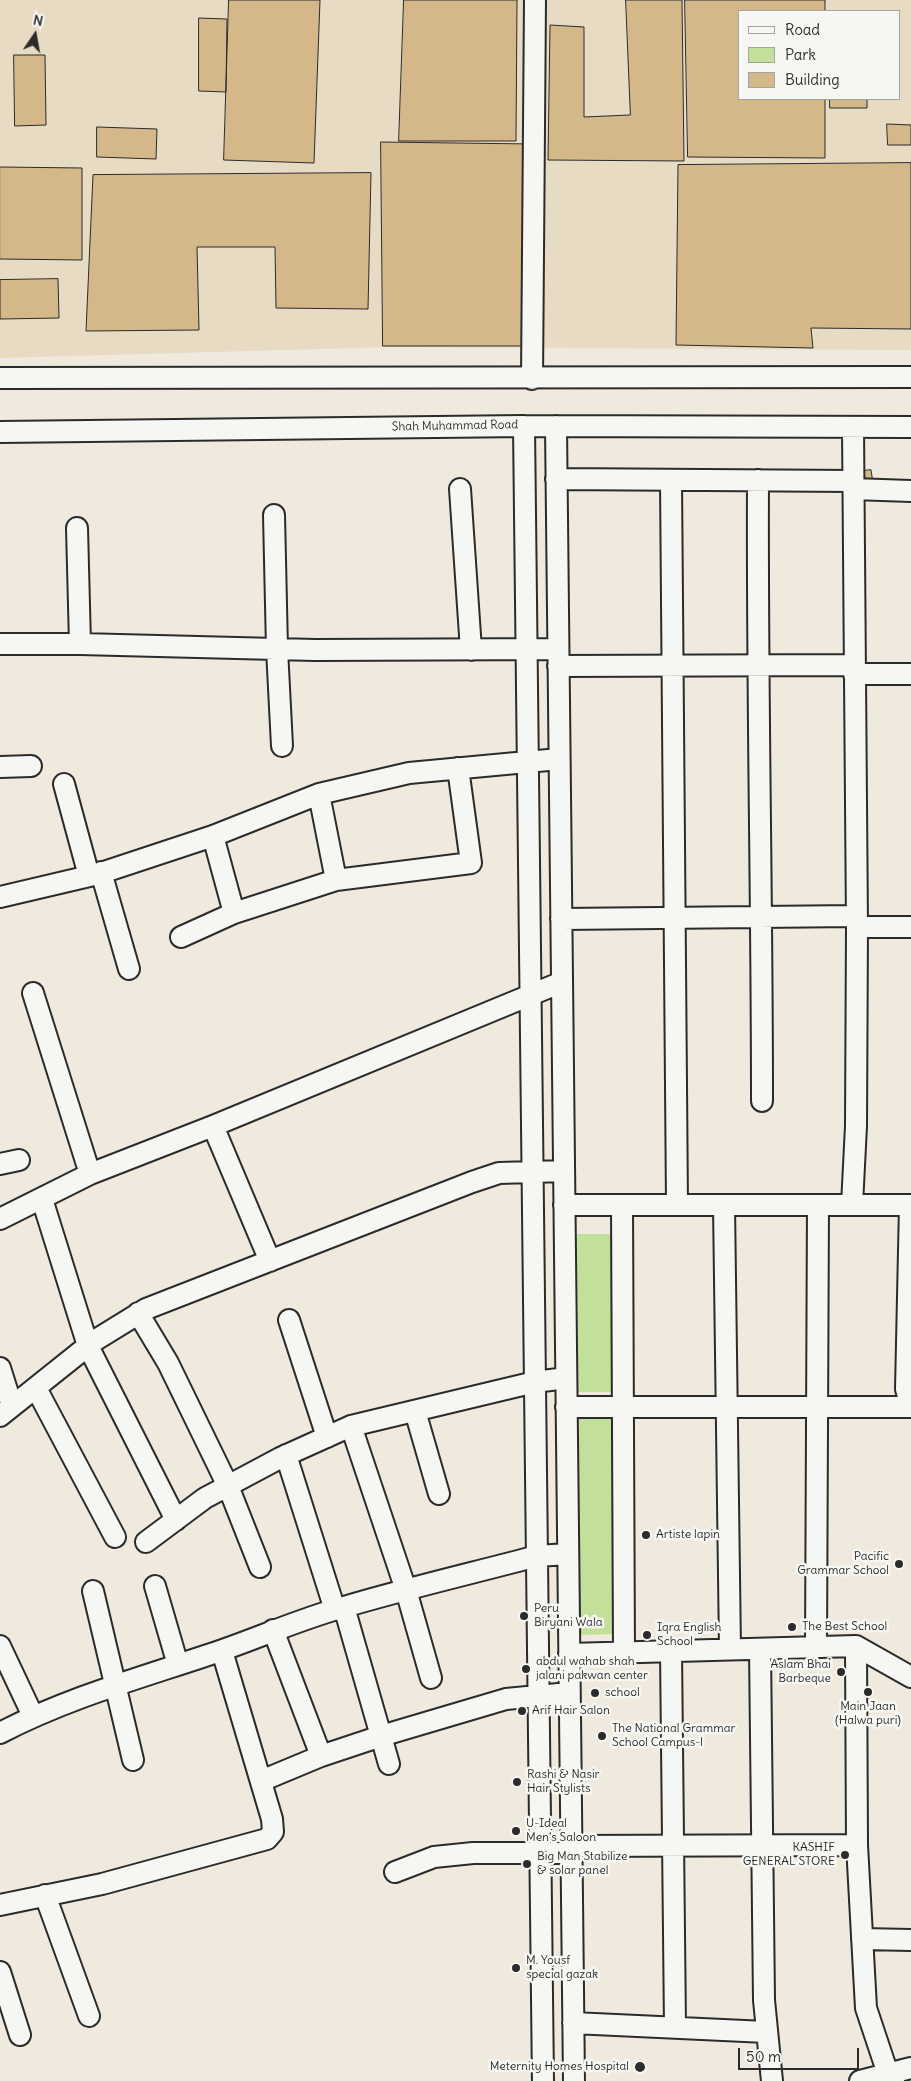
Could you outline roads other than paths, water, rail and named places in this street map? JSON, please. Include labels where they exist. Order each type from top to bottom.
[{"type":"street","points":[[532,378],[535,0]]},
{"type":"street","points":[[0,378],[911,377]]},
{"type":"street","points":[[524,426],[543,2081]]},
{"type":"street","name":"Shah Muhammad Road","points":[[0,432],[524,426],[911,427]]},
{"type":"street","points":[[556,426],[574,2081]]},
{"type":"street","points":[[852,1205],[856,1126],[857,921],[853,427]]},
{"type":"street","points":[[556,479],[758,480],[854,485],[911,492]]},
{"type":"street","points":[[671,480],[677,1205]]},
{"type":"street","points":[[758,480],[762,1101]]},
{"type":"street","points":[[460,489],[471,650]]},
{"type":"street","points":[[274,515],[277,649],[282,746]]},
{"type":"street","points":[[76,528],[80,644]]},
{"type":"street","points":[[0,644],[277,649],[527,650],[558,658],[673,666],[758,665],[854,669],[911,674]]},
{"type":"street","points":[[0,898],[95,874],[213,836],[319,794],[409,773],[559,759]]},
{"type":"street","points":[[0,767],[31,766]]},
{"type":"street","points":[[181,937],[234,913],[336,880],[471,863],[458,768]]},
{"type":"street","points":[[64,784],[129,969]]},
{"type":"street","points":[[319,794],[336,880]]},
{"type":"street","points":[[213,836],[234,913]]},
{"type":"street","points":[[561,918],[762,917],[857,921],[911,927]]},
{"type":"street","points":[[0,1218],[90,1174],[213,1126],[562,982]]},
{"type":"street","points":[[33,993],[90,1174]]},
{"type":"street","points":[[213,1126],[270,1261]]},
{"type":"street","points":[[0,1368],[6,1411],[88,1346],[146,1308],[499,1173],[564,1171]]},
{"type":"street","points":[[42,1199],[88,1346],[176,1520]]},
{"type":"street","points":[[564,1205],[911,1205],[906,1389],[911,1407],[566,1406]]},
{"type":"street","points":[[622,1205],[624,1653]]},
{"type":"street","points":[[724,1205],[730,1650]]},
{"type":"street","points":[[816,1647],[818,1205]]},
{"type":"street","points":[[138,1313],[168,1363],[228,1486],[260,1567]]},
{"type":"street","points":[[289,1320],[327,1437]]},
{"type":"street","points":[[146,1542],[206,1498],[286,1455],[351,1426],[535,1382],[566,1378]]},
{"type":"street","points":[[36,1388],[115,1538]]},
{"type":"street","points":[[415,1411],[439,1494]]},
{"type":"street","points":[[351,1426],[406,1590],[431,1678]]},
{"type":"street","points":[[286,1455],[339,1608],[389,1764]]},
{"type":"street","points":[[0,1733],[33,1716],[115,1685],[222,1651],[273,1630],[339,1608],[537,1556],[568,1554]]},
{"type":"street","points":[[155,1586],[178,1665]]},
{"type":"street","points":[[93,1592],[133,1760]]},
{"type":"street","points":[[273,1630],[321,1756]]},
{"type":"street","points":[[0,1646],[33,1716]]},
{"type":"street","points":[[569,1654],[856,1646],[911,1677]]},
{"type":"street","points":[[856,1646],[856,1845],[866,2008],[891,2077]]},
{"type":"street","points":[[760,1648],[766,2032],[772,2081]]},
{"type":"street","points":[[0,1905],[102,1884],[266,1839],[273,1832],[272,1819],[222,1651]]},
{"type":"street","points":[[672,1651],[675,2027]]},
{"type":"street","points":[[261,1781],[321,1756],[506,1699],[570,1693]]},
{"type":"street","points":[[395,1872],[434,1857],[473,1853],[673,1846],[856,1845]]},
{"type":"street","points":[[45,1895],[89,2016]]},
{"type":"street","points":[[862,1939],[911,1940]]},
{"type":"street","points":[[0,1972],[20,2035]]},
{"type":"street","points":[[573,2024],[766,2032]]},
{"type":"street","points":[[860,2081],[891,2077],[911,2068]]},
{"type":"place","name":"Artiste lapin","points":[[646,1535]]},
{"type":"place","name":"Pacific Grammar School","points":[[899,1564]]},
{"type":"place","name":"Peru Biryani Wala","points":[[524,1616]]},
{"type":"place","name":"The Best School","points":[[792,1627]]},
{"type":"place","name":"Iqra English School","points":[[647,1635]]},
{"type":"place","name":"abdul wahab shah jalani pakwan center","points":[[526,1669]]},
{"type":"place","name":"Aslam Bhai Barbeque","points":[[841,1672]]},
{"type":"place","name":"Main Jaan (Halwa puri)","points":[[868,1692]]},
{"type":"place","name":"school","points":[[595,1693]]},
{"type":"place","name":"Arif Hair Salon","points":[[522,1711]]},
{"type":"place","name":"The National Grammar School Campus-l","points":[[602,1736]]},
{"type":"place","name":"Rashi & Nasir Hair Stylists","points":[[517,1782]]},
{"type":"place","name":"U-Ideal Men's Saloon","points":[[516,1831]]},
{"type":"place","name":"KASHIF GENERAL STORE","points":[[845,1855]]},
{"type":"place","name":"Big Man Stabilize & solar panel","points":[[527,1864]]},
{"type":"place","name":"M. Yousf special gazak","points":[[516,1968]]},
{"type":"place","name":"Meternity Homes Hospital","points":[[640,2067]]}]
